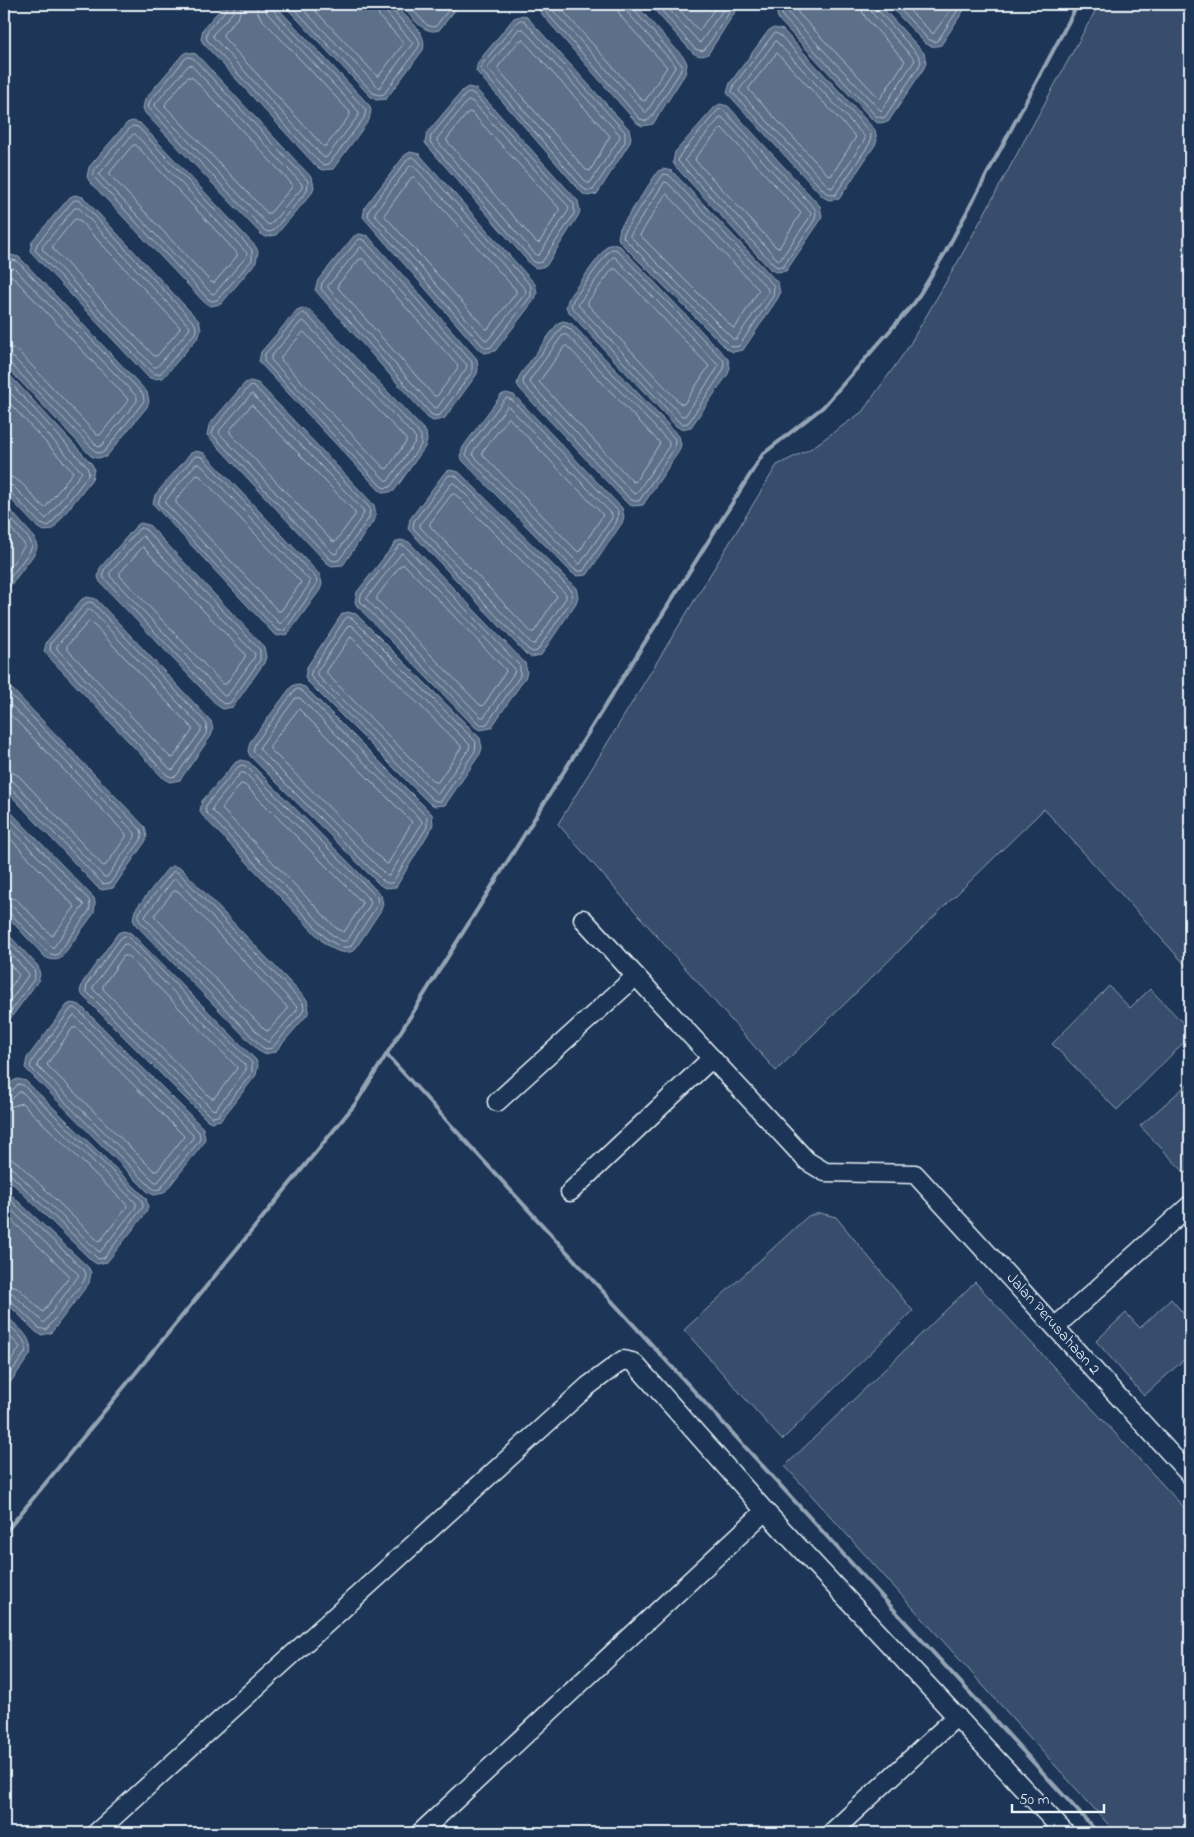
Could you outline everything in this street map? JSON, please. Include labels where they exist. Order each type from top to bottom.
[{"type":"street","points":[[570,1192],[712,1058],[583,919]]},
{"type":"street","points":[[497,1102],[636,976]]},
{"type":"street","name":"Jalan Perusahaan 2","points":[[712,1058],[807,1161],[815,1167],[825,1172],[915,1174],[1055,1327],[1188,1466]]},
{"type":"street","points":[[1055,1327],[1190,1204]]},
{"type":"street","points":[[96,1833],[544,1426],[618,1362],[628,1360],[636,1365],[764,1511],[1065,1833]]},
{"type":"street","points":[[420,1833],[764,1511]]},
{"type":"street","points":[[831,1833],[957,1716]]},
{"type":"shaded area","points":[[1099,4],[1190,4],[1190,970],[1044,809],[776,1071],[558,824],[777,465],[810,449],[862,412],[907,349],[960,258]]},
{"type":"shaded area","points":[[1109,986],[1130,1008],[1150,989],[1190,1030],[1190,1036],[1117,1110],[1052,1044]]},
{"type":"shaded area","points":[[1190,1082],[1190,1169],[1185,1173],[1140,1126]]},
{"type":"shaded area","points":[[820,1213],[836,1217],[913,1311],[782,1440],[684,1330],[808,1216]]},
{"type":"shaded area","points":[[975,1282],[1190,1514],[1190,1833],[1116,1833],[785,1466]]},
{"type":"shaded area","points":[[1171,1299],[1190,1321],[1190,1354],[1144,1396],[1096,1341],[1126,1313],[1140,1328]]},
{"type":"water","points":[[225,4],[274,4],[369,105],[371,110],[369,120],[333,169],[322,170],[317,167],[203,43],[201,39],[203,29]]},
{"type":"water","points":[[283,4],[393,4],[419,31],[424,43],[423,50],[386,99],[376,100],[371,97]]},
{"type":"water","points":[[400,4],[460,4],[439,30],[433,31],[417,23]]},
{"type":"water","points":[[533,4],[635,4],[685,59],[687,64],[685,74],[653,124],[642,126],[637,123]]},
{"type":"water","points":[[649,4],[740,4],[708,54],[702,56],[693,53]]},
{"type":"water","points":[[781,4],[879,4],[924,53],[926,63],[924,68],[888,122],[878,123],[873,120],[779,20],[777,12]]},
{"type":"water","points":[[888,4],[968,4],[941,45],[931,46],[925,43]]},
{"type":"water","points":[[523,15],[527,17],[629,129],[631,138],[629,144],[597,194],[587,196],[582,193],[476,71],[478,62],[514,18]]},
{"type":"water","points":[[774,28],[783,30],[875,130],[877,140],[875,145],[839,199],[829,200],[823,197],[727,93],[730,83],[769,30]]},
{"type":"water","points":[[187,52],[196,54],[312,178],[314,187],[312,193],[276,235],[266,237],[261,234],[145,113],[143,108],[145,99],[183,54]]},
{"type":"water","points":[[468,87],[476,89],[578,201],[580,211],[578,216],[546,266],[536,268],[531,265],[425,143],[427,133],[463,90]]},
{"type":"water","points":[[720,104],[728,106],[820,206],[822,216],[820,221],[786,271],[776,272],[771,270],[673,162],[675,152],[715,107]]},
{"type":"water","points":[[132,121],[140,123],[256,247],[258,252],[256,262],[221,304],[210,306],[205,303],[87,177],[89,167],[127,123]]},
{"type":"water","points":[[410,152],[419,154],[535,284],[537,293],[535,299],[495,351],[484,353],[479,350],[363,217],[365,207],[405,155]]},
{"type":"water","points":[[663,169],[672,171],[778,283],[780,293],[778,298],[743,350],[733,352],[727,349],[618,238],[620,228],[658,171]]},
{"type":"water","points":[[75,195],[83,197],[199,321],[201,330],[199,336],[163,378],[153,379],[148,377],[30,251],[32,241],[70,197]]},
{"type":"water","points":[[359,234],[368,236],[477,359],[477,374],[444,419],[433,421],[428,418],[315,290],[318,280],[354,236]]},
{"type":"water","points":[[612,244],[620,246],[728,359],[730,368],[728,374],[691,427],[681,429],[676,426],[566,307],[569,297],[607,246]]},
{"type":"water","points":[[11,255],[19,257],[147,392],[149,401],[147,407],[106,457],[96,458],[91,456],[4,364],[4,260]]},
{"type":"water","points":[[302,308],[310,310],[426,432],[427,441],[425,447],[394,491],[384,493],[379,490],[259,362],[261,352],[297,310]]},
{"type":"water","points":[[563,321],[571,323],[679,436],[681,445],[679,451],[643,505],[632,506],[627,503],[517,384],[520,375],[558,323]]},
{"type":"water","points":[[4,369],[92,464],[94,469],[92,479],[53,529],[49,531],[38,528],[4,492]]},
{"type":"water","points":[[250,381],[258,383],[374,505],[376,515],[374,520],[343,565],[332,566],[327,563],[207,435],[209,425],[245,383]]},
{"type":"water","points":[[506,393],[514,395],[622,508],[624,517],[622,523],[587,575],[577,576],[572,573],[460,456],[463,447],[501,395]]},
{"type":"water","points":[[196,451],[204,453],[320,575],[322,584],[320,590],[288,634],[278,636],[273,633],[153,504],[155,495],[191,453]]},
{"type":"water","points":[[450,470],[459,472],[576,588],[578,597],[576,603],[541,655],[531,657],[526,654],[408,529],[410,519],[445,472]]},
{"type":"water","points":[[4,503],[35,538],[37,547],[35,553],[4,594]]},
{"type":"water","points":[[140,523],[149,525],[264,647],[266,657],[264,663],[233,707],[223,709],[218,706],[100,582],[98,577],[100,568]]},
{"type":"water","points":[[400,540],[409,542],[525,663],[527,672],[525,678],[491,728],[480,730],[475,727],[355,602],[357,592],[396,542]]},
{"type":"water","points":[[87,597],[96,599],[211,721],[213,730],[211,736],[180,780],[170,782],[164,779],[44,651],[47,641],[82,599]]},
{"type":"water","points":[[347,612],[356,614],[480,738],[482,748],[480,754],[445,805],[435,806],[429,803],[307,681],[305,677],[307,667],[342,614]]},
{"type":"water","points":[[296,684],[305,687],[432,814],[433,824],[431,829],[396,887],[385,888],[380,885],[250,756],[248,751],[250,742],[291,687]]},
{"type":"water","points":[[4,687],[12,689],[145,827],[147,837],[145,842],[113,888],[102,890],[97,887],[4,788]]},
{"type":"water","points":[[241,760],[249,762],[381,895],[383,904],[381,910],[354,951],[338,951],[323,942],[202,815],[200,811],[202,801],[236,762]]},
{"type":"water","points":[[4,805],[94,898],[94,913],[59,959],[53,960],[45,957],[4,913]]},
{"type":"water","points":[[173,866],[181,868],[307,1000],[309,1010],[307,1015],[275,1052],[264,1054],[259,1051],[135,924],[133,919],[135,910],[168,868]]},
{"type":"water","points":[[4,930],[38,966],[40,975],[38,981],[4,1027]]},
{"type":"water","points":[[123,931],[131,933],[256,1060],[258,1065],[256,1075],[221,1120],[211,1122],[206,1119],[80,991],[83,982],[118,933]]},
{"type":"water","points":[[71,1003],[80,1005],[203,1128],[205,1138],[203,1144],[164,1193],[154,1195],[148,1192],[25,1068],[27,1058],[67,1005]]},
{"type":"water","points":[[18,1079],[26,1081],[146,1198],[148,1207],[146,1213],[107,1262],[97,1264],[92,1261],[4,1175],[4,1092],[13,1081]]},
{"type":"water","points":[[4,1188],[89,1268],[91,1273],[89,1283],[51,1333],[41,1335],[36,1332],[4,1300]]},
{"type":"water","points":[[4,1314],[27,1337],[31,1349],[30,1355],[4,1391]]},
{"type":"waterway","points":[[4,1534],[356,1103],[763,454],[823,407],[915,302],[945,253],[1078,4]]},
{"type":"waterway","points":[[386,1054],[1098,1833]]}]
